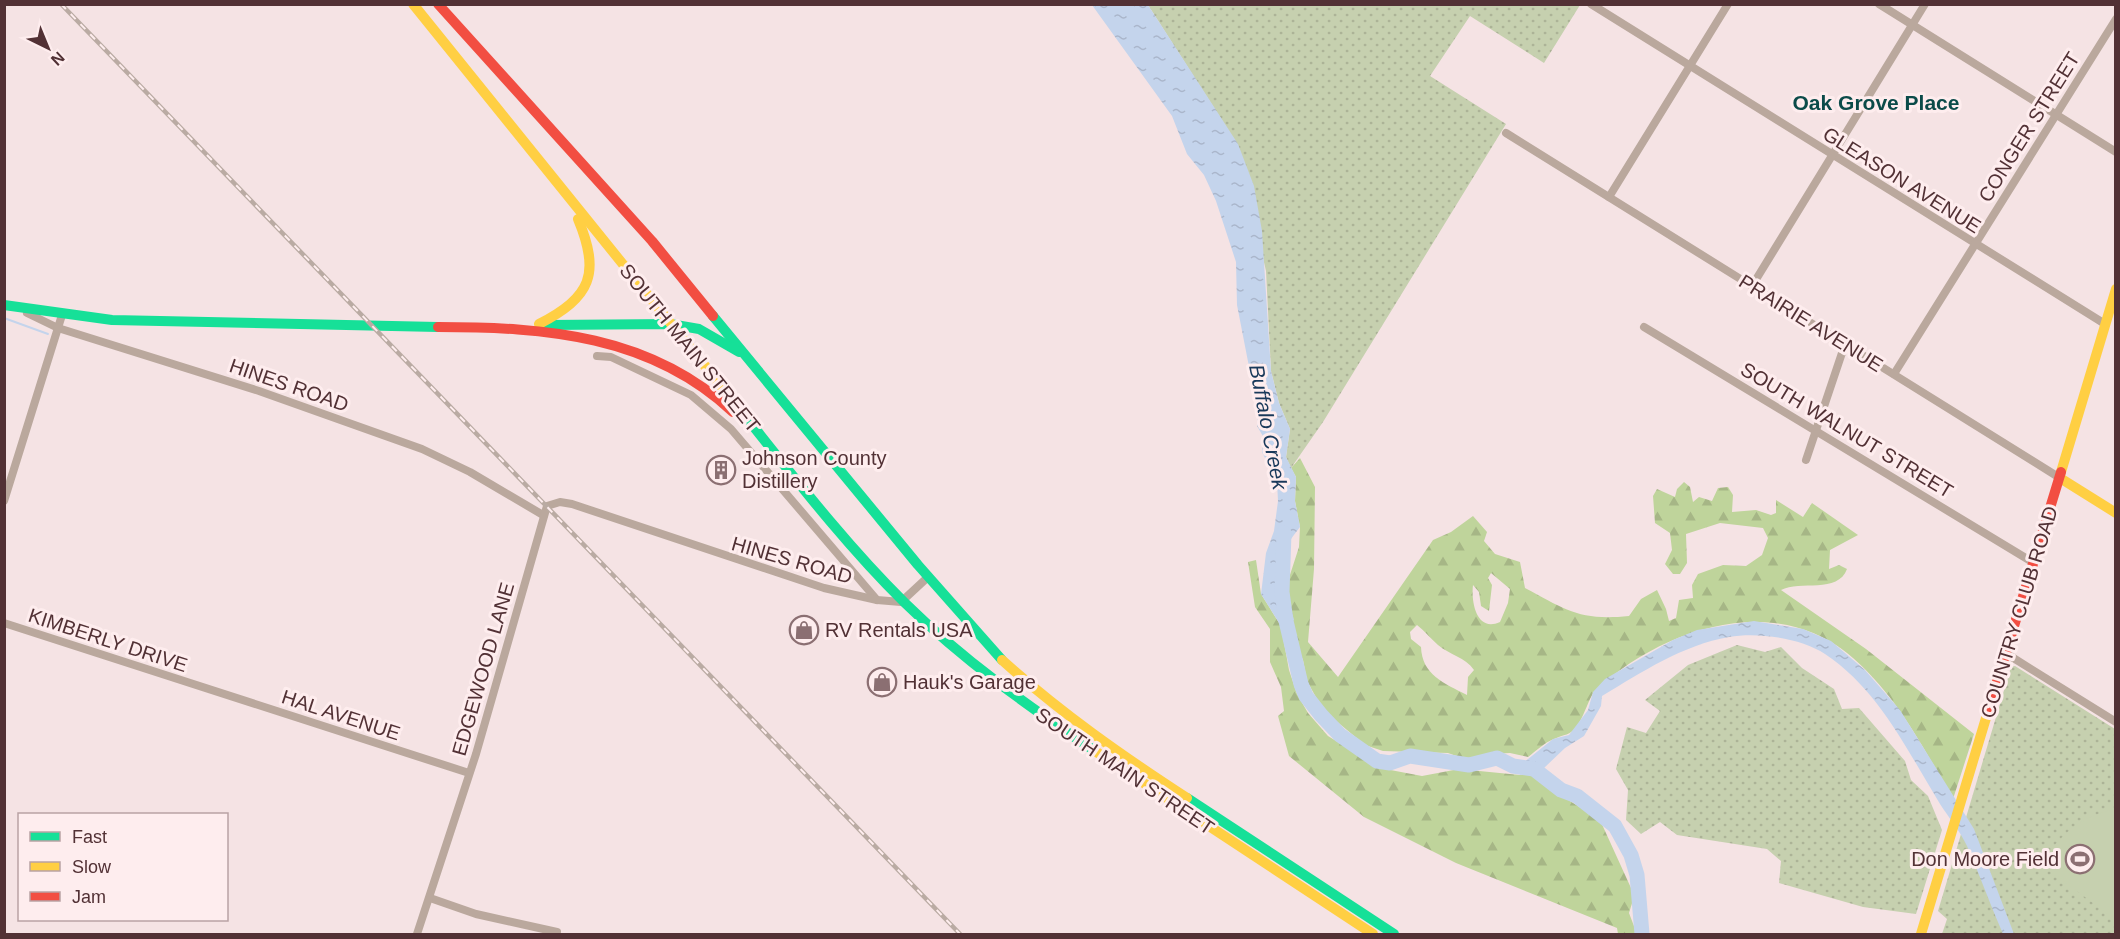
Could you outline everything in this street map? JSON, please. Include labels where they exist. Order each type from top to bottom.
[{"type":"main road","name":"SOUTH MAIN STREET","points":[[412,4],[841,534],[901,602],[986,676],[1373,934]]},
{"type":"main road","name":"SOUTH MAIN STREET","points":[[438,4],[651,241],[928,577],[1002,659],[1050,702],[1097,739],[1394,934]]},
{"type":"main road","points":[[536,326],[562,313],[578,300],[590,271],[592,258],[589,242],[570,201]]},
{"type":"main road","name":"COUNTRY CLUB ROAD","points":[[1921,934],[2115,289]]},
{"type":"main road","points":[[10,306],[62,315],[112,320],[466,327],[670,324],[699,329],[750,359]]},
{"type":"main road","points":[[466,327],[552,333],[609,342],[689,378],[717,397],[758,432]]},
{"type":"main road","name":"PRAIRIE AVENUE","points":[[2060,478],[2115,513]]},
{"type":"street","name":"GLEASON AVENUE","points":[[1591,4],[1830,155],[2105,324]]},
{"type":"street","points":[[1609,196],[1728,4]]},
{"type":"street","points":[[1879,4],[2115,152]]},
{"type":"street","points":[[1752,286],[1830,155],[1925,4]]},
{"type":"street","name":"CONGER STREET","points":[[1894,374],[2115,19]]},
{"type":"street","name":"PRAIRIE AVENUE","points":[[1506,133],[2060,478]]},
{"type":"street","name":"HINES ROAD","points":[[10,306],[58,328],[259,391],[422,449],[470,472],[543,515],[547,506],[560,502],[824,588],[877,600],[901,602]]},
{"type":"street","points":[[4,501],[62,315]]},
{"type":"street","name":"SOUTH WALNUT STREET","points":[[1644,327],[2034,562]]},
{"type":"street","points":[[1806,460],[1845,344]]},
{"type":"street","points":[[597,356],[611,357],[691,395],[731,429],[877,600]]},
{"type":"street","name":"EDGEWOOD LANE","points":[[417,934],[470,773],[539,536],[543,515]]},
{"type":"street","points":[[901,602],[928,577]]},
{"type":"street","name":"KIMBERLY DRIVE","points":[[4,623],[202,688]]},
{"type":"street","points":[[2007,654],[2115,722]]},
{"type":"street","name":"HAL AVENUE","points":[[202,688],[470,773]]},
{"type":"street","points":[[1211,827],[1217,817]]},
{"type":"street","points":[[430,898],[476,914],[556,932]]},
{"type":"green space","points":[[1148,5],[1580,5],[1544,63],[1470,16],[1430,76],[1506,124],[1323,422],[1291,468],[1286,457],[1290,429],[1279,403],[1271,371],[1266,271],[1237,144]]},
{"type":"green space","points":[[1300,458],[1315,487],[1314,569],[1308,642],[1338,677],[1433,540],[1451,532],[1473,516],[1487,532],[1484,541],[1495,554],[1520,562],[1525,588],[1539,596],[1574,612],[1598,617],[1612,617],[1629,616],[1641,599],[1657,590],[1669,621],[1676,618],[1679,600],[1693,598],[1692,585],[1698,574],[1723,565],[1746,566],[1762,555],[1768,538],[1763,528],[1720,523],[1686,534],[1687,563],[1680,574],[1673,574],[1665,564],[1672,550],[1670,533],[1655,523],[1653,496],[1657,489],[1675,497],[1677,489],[1684,482],[1690,487],[1693,502],[1699,497],[1712,501],[1718,488],[1728,487],[1733,495],[1732,512],[1756,510],[1771,515],[1776,513],[1776,500],[1803,517],[1812,503],[1858,535],[1830,550],[1829,569],[1839,565],[1847,569],[1842,577],[1827,584],[1789,587],[1781,590],[1866,649],[1974,734],[1953,799],[1907,721],[1864,668],[1847,653],[1817,635],[1785,625],[1751,622],[1717,626],[1683,636],[1651,651],[1621,669],[1595,691],[1580,722],[1572,732],[1547,742],[1528,757],[1510,753],[1465,759],[1448,753],[1383,751],[1365,745],[1323,710],[1307,681],[1303,660],[1296,645],[1288,581],[1299,547],[1300,527],[1295,501],[1296,477],[1291,468]],"holes":[[[1491,573],[1510,589],[1508,603],[1500,622],[1492,624],[1480,619],[1473,599],[1473,585],[1479,592],[1481,606],[1489,611],[1492,585],[1488,578]],[[1417,625],[1438,645],[1466,662],[1474,670],[1468,677],[1467,695],[1443,682],[1425,665],[1421,647],[1411,639],[1410,632]]]},
{"type":"green space","points":[[1256,560],[1261,594],[1281,626],[1289,670],[1297,694],[1308,713],[1328,736],[1380,768],[1422,776],[1459,769],[1520,775],[1532,774],[1543,784],[1600,820],[1631,888],[1633,900],[1629,913],[1637,934],[1618,934],[1617,928],[1456,863],[1364,817],[1289,756],[1278,716],[1284,711],[1281,687],[1270,662],[1270,629],[1255,607],[1248,562]]},
{"type":"green space","points":[[1737,645],[1765,652],[1781,647],[1802,668],[1834,689],[1842,709],[1859,708],[1905,761],[1911,780],[1928,796],[1942,830],[1916,914],[1863,907],[1779,883],[1781,861],[1767,849],[1677,835],[1660,822],[1641,834],[1626,820],[1628,790],[1616,769],[1627,727],[1646,733],[1660,711],[1645,700],[1688,665]]},
{"type":"green space","points":[[2015,666],[2115,729],[2115,934],[1942,934],[1947,919],[1938,911],[2011,667]]},
{"type":"green space","name":"Don Moore Field","points":[[2116,809],[2115,919],[2041,865],[2055,845],[2072,828],[2092,816]]},
{"type":"water","points":[[1092,5],[1148,5],[1238,144],[1254,186],[1262,231],[1271,371],[1279,403],[1290,429],[1286,457],[1296,477],[1295,501],[1300,527],[1283,553],[1281,563],[1280,573],[1294,620],[1281,626],[1261,594],[1266,553],[1274,531],[1278,501],[1277,482],[1262,452],[1264,438],[1257,426],[1258,413],[1237,305],[1236,262],[1216,201],[1204,175],[1187,154],[1172,116]]},
{"type":"water","points":[[1754,621],[1803,629],[1831,641],[1865,670],[1900,710],[1974,829],[2014,934],[2003,934],[1964,840],[1876,703],[1861,685],[1825,654],[1792,640],[1753,635],[1729,637],[1679,653],[1602,696],[1601,706],[1584,736],[1565,748],[1544,768],[1520,775],[1518,767],[1553,739],[1569,735],[1588,710],[1593,692],[1605,679],[1673,640],[1697,630]]},
{"type":"waterway","points":[[4,318],[48,334]]},
{"type":"waterway","name":"Buffalo Creek","points":[[1284,533],[1282,592],[1286,621],[1301,684],[1306,696],[1321,715],[1340,735],[1377,761],[1390,763],[1410,756],[1469,765],[1497,758],[1513,766],[1534,769],[1561,790],[1577,796],[1615,826],[1631,855],[1637,875],[1642,934]]},
{"type":"railway","points":[[61,4],[960,934]]},
{"type":"traffic: fast","points":[[4,305],[112,320],[438,327]]},
{"type":"traffic: fast","points":[[713,316],[918,565],[1002,660]]},
{"type":"traffic: fast","points":[[547,325],[670,324],[699,329],[739,352]]},
{"type":"traffic: fast","points":[[722,387],[833,525],[905,603],[997,682],[1095,751]]},
{"type":"traffic: fast","points":[[1187,798],[1394,934]]},
{"type":"traffic: slow","points":[[413,4],[722,387]]},
{"type":"traffic: slow","points":[[539,324],[570,304],[587,282],[589,255],[578,219]]},
{"type":"traffic: slow","points":[[2061,472],[2116,289]]},
{"type":"traffic: slow","points":[[2060,478],[2116,513]]},
{"type":"traffic: slow","points":[[1002,660],[1092,733],[1187,798]]},
{"type":"traffic: slow","points":[[1921,934],[1989,708]]},
{"type":"traffic: slow","points":[[1095,751],[1373,934]]},
{"type":"traffic: jam","points":[[438,4],[652,241],[713,316]]},
{"type":"traffic: jam","points":[[438,327],[518,329],[595,341],[632,351],[667,366],[701,386],[733,412]]},
{"type":"traffic: jam","points":[[1989,708],[2061,472]]},
{"type":"place","name":"Johnson County Distillery","points":[[721,470]]},
{"type":"place","name":"RV Rentals USA","points":[[804,630]]},
{"type":"place","name":"Hauk's Garage","points":[[882,682]]},
{"type":"place","name":"Don Moore Field","points":[[2080,859]]},
{"type":"district","name":"Oak Grove Place","points":[[1876,103]]}]
